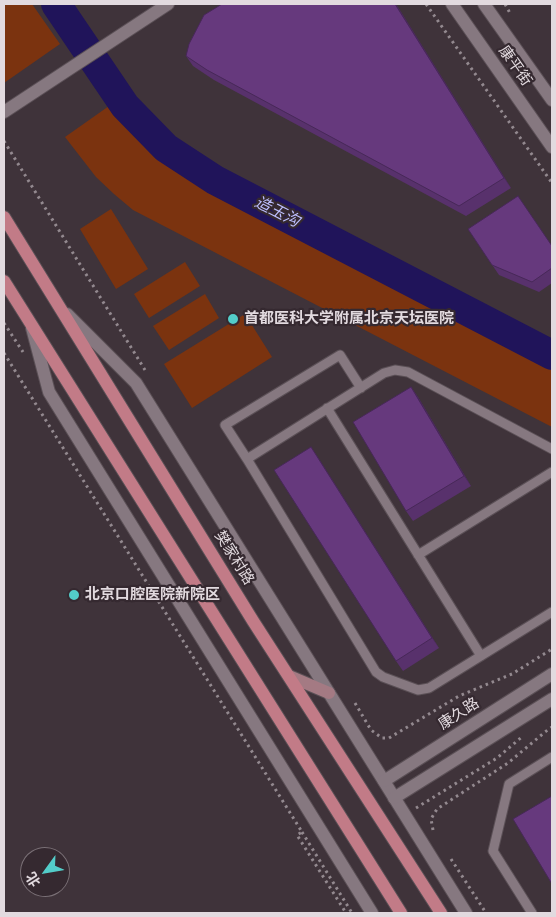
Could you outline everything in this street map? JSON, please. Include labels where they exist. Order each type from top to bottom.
[{"type":"main road","name":"樊家村路","points":[[4,217],[248,612],[441,913]]},
{"type":"main road","points":[[4,281],[401,913]]},
{"type":"main road","points":[[289,676],[329,693]]},
{"type":"street","points":[[4,112],[168,4]]},
{"type":"street","name":"康平街","points":[[452,4],[552,147]]},
{"type":"street","name":"康平街","points":[[484,4],[552,100]]},
{"type":"street","points":[[57,303],[136,383],[466,913]]},
{"type":"street","points":[[30,322],[49,392],[372,913]]},
{"type":"street","name":"康久路","points":[[384,781],[552,674]]},
{"type":"street","points":[[394,798],[552,699]]},
{"type":"street","points":[[425,755],[436,772]]},
{"type":"lane","points":[[361,388],[340,355],[226,425],[376,672],[383,677],[418,690],[429,688],[552,612]]},
{"type":"lane","points":[[247,459],[384,373],[395,370],[408,372],[552,449]]},
{"type":"lane","points":[[327,408],[481,656]]},
{"type":"lane","points":[[418,555],[552,472]]},
{"type":"lane","points":[[532,913],[493,850],[509,784],[552,757]]},
{"type":"path","points":[[426,4],[552,183]]},
{"type":"path","points":[[4,353],[352,913]]},
{"type":"path","points":[[382,738],[389,738],[459,696],[512,674],[552,649]]},
{"type":"path","points":[[438,837],[432,829],[432,819],[438,809],[508,763],[552,727]]},
{"type":"path","points":[[405,815],[497,758],[526,733]]},
{"type":"path","points":[[302,832],[297,835],[346,913]]},
{"type":"path","points":[[448,854],[484,913]]},
{"type":"shaded area","points":[[4,4],[32,4],[60,44],[4,83]]},
{"type":"shaded area","points":[[109,106],[131,132],[192,181],[552,366],[552,427],[133,210],[96,177],[65,137]]},
{"type":"shaded area","points":[[111,209],[148,269],[116,289],[80,229]]},
{"type":"shaded area","points":[[185,262],[200,286],[149,318],[134,294]]},
{"type":"shaded area","points":[[205,294],[219,318],[169,350],[153,326]]},
{"type":"shaded area","points":[[245,314],[272,357],[192,408],[164,364]]},
{"type":"building","points":[[222,4],[395,4],[504,178],[459,206],[207,70],[186,56],[189,44],[204,15]]},
{"type":"building","points":[[518,196],[552,246],[552,268],[532,282],[492,265],[468,229]]},
{"type":"building","points":[[411,387],[464,476],[406,511],[353,422]]},
{"type":"building","points":[[311,447],[432,638],[396,661],[274,470]]},
{"type":"building","points":[[552,796],[552,884],[513,819]]},
{"type":"waterway","name":"造玉沟","points":[[56,4],[125,106],[166,148],[215,180],[552,355]]},
{"type":"place","name":"首都医科大学附属北京天坛医院","points":[[233,319]]},
{"type":"place","name":"北京口腔医院新院区","points":[[74,595]]}]
